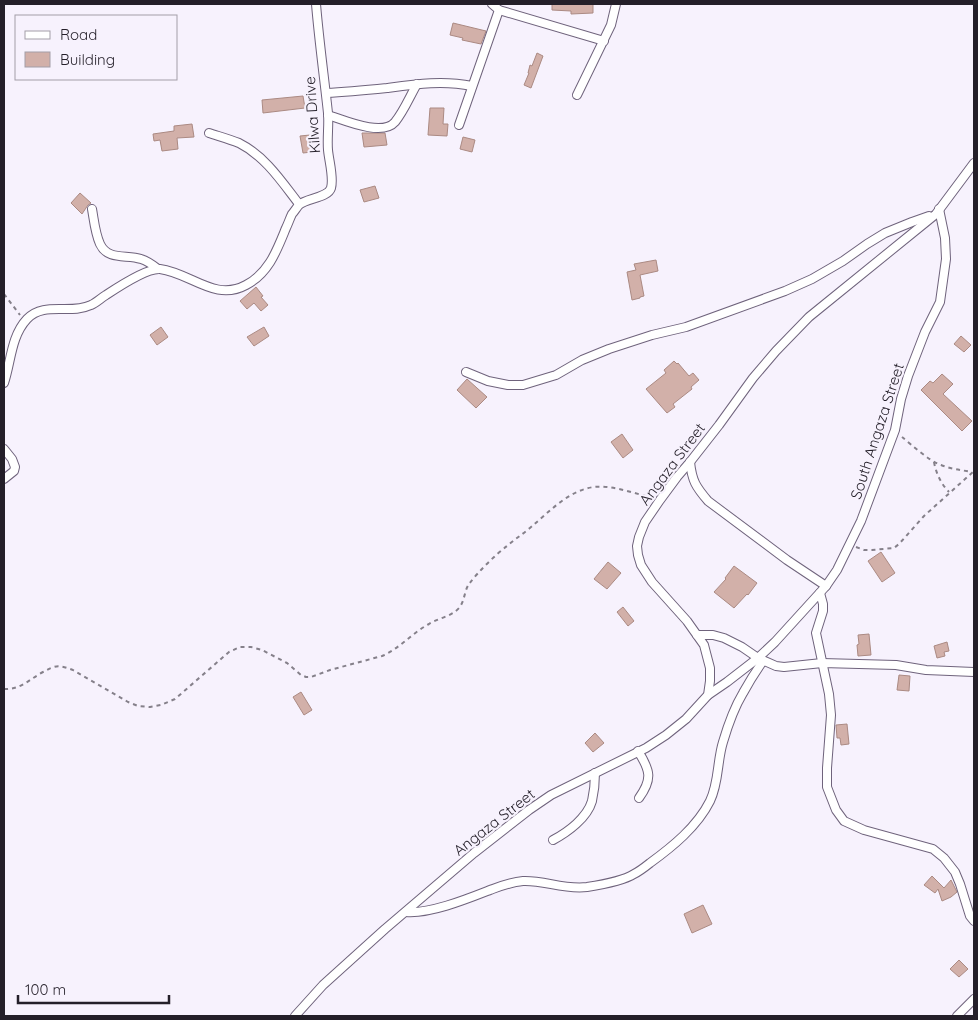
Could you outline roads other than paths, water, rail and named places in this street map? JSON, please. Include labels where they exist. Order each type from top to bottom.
[{"type":"street","name":"Kilwa Drive","points":[[299,204],[328,193],[331,188],[328,115],[316,4]]},
{"type":"street","points":[[492,4],[499,10],[604,41]]},
{"type":"street","points":[[577,95],[611,25],[616,4]]},
{"type":"street","points":[[459,125],[499,10]]},
{"type":"street","points":[[326,93],[441,82],[472,86]]},
{"type":"street","points":[[328,115],[369,127],[387,127],[394,123],[417,84]]},
{"type":"street","points":[[92,209],[100,243],[108,253],[122,257],[143,259],[158,269],[194,280],[214,290],[230,291],[246,285],[262,273],[274,257],[292,214],[299,204],[270,166],[252,151],[238,143],[209,133]]},
{"type":"street","name":"Angaza Street","points":[[295,1016],[323,985],[474,854],[529,810],[551,795],[638,751],[666,734],[686,719],[708,695],[710,668],[704,645],[687,621],[652,582],[641,565],[637,546],[646,522],[677,477],[753,378],[789,338],[832,298],[938,211],[974,163]]},
{"type":"street","points":[[466,372],[488,381],[508,385],[523,385],[556,375],[582,360],[609,349],[686,327],[785,291],[812,279],[885,233],[938,211]]},
{"type":"street","name":"South Angaza Street","points":[[708,695],[760,659],[823,590],[850,545],[861,522],[894,430],[908,376],[925,332],[940,302],[946,259],[945,238],[938,211]]},
{"type":"street","points":[[4,382],[13,344],[25,321],[32,314],[43,310],[79,310],[92,305],[121,285],[146,272],[158,269]]},
{"type":"street","points":[[4,449],[12,459],[15,467],[14,471],[4,479]]},
{"type":"street","points":[[690,462],[692,476],[698,490],[708,501],[787,560],[823,590],[823,612],[816,633],[829,694],[831,715],[827,768],[828,787],[836,810],[844,821],[864,830],[932,850],[944,858],[955,872],[970,916],[974,922]]},
{"type":"street","points":[[697,635],[713,635],[724,638],[776,666],[822,663],[896,665],[926,670],[974,672]]},
{"type":"street","points":[[406,912],[442,907],[506,884],[523,881],[539,882],[565,888],[603,885],[633,875],[661,855],[683,836],[701,816],[711,800],[723,742],[736,707],[760,659]]},
{"type":"street","points":[[638,751],[649,777],[646,787],[638,798]]},
{"type":"street","points":[[553,840],[575,825],[592,803],[595,773]]},
{"type":"street","points":[[958,1016],[974,999]]}]
